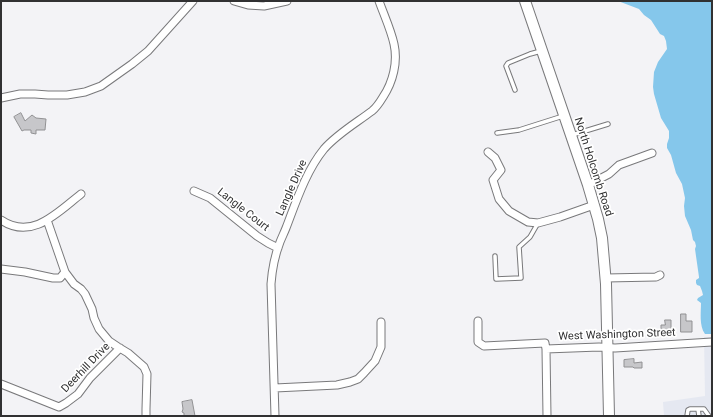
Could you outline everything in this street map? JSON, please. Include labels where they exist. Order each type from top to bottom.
[{"type":"street","points":[[1,98],[20,94],[67,95],[85,92],[101,86],[148,51],[193,1]]},
{"type":"street","points":[[234,1],[248,6],[264,6],[286,1]]},
{"type":"street","name":"Langle Drive","points":[[275,416],[271,284],[272,270],[278,248],[310,170],[325,148],[343,132],[374,110],[387,92],[391,82],[394,69],[394,45],[379,1]]},
{"type":"street","name":"North Holcomb Road","points":[[525,1],[588,185],[602,238],[606,278],[609,416]]},
{"type":"street","points":[[488,152],[495,158],[501,170],[494,180],[499,199],[509,211],[528,222],[538,223],[594,205]]},
{"type":"street","points":[[588,185],[609,174],[619,165],[652,154]]},
{"type":"street","name":"Langle Court","points":[[194,191],[210,198],[257,236],[278,248]]},
{"type":"street","points":[[1,220],[20,228],[30,227],[47,220],[81,194]]},
{"type":"street","points":[[47,220],[65,272],[74,284],[85,294],[99,329],[109,340],[128,353],[144,367],[147,374],[146,416]]},
{"type":"street","points":[[1,269],[53,278],[60,278],[65,272]]},
{"type":"street","points":[[606,278],[656,277],[660,275]]},
{"type":"street","name":"West Washington Street","points":[[478,321],[478,342],[484,346],[545,343],[546,349],[712,342]]},
{"type":"street","points":[[275,388],[337,385],[358,379],[375,361],[381,347],[381,322]]},
{"type":"street","name":"Deerhill Drive","points":[[1,384],[60,407],[78,394],[90,378],[120,348]]},
{"type":"street","points":[[546,349],[547,416]]},
{"type":"lane","points":[[515,90],[506,66],[508,63],[542,51]]},
{"type":"lane","points":[[497,133],[519,130],[564,116]]},
{"type":"lane","points":[[571,135],[608,124]]},
{"type":"lane","points":[[495,256],[496,278],[521,278],[519,247],[530,237],[538,223]]},
{"type":"lane","points":[[687,416],[688,410],[690,409],[704,409],[709,416]]},
{"type":"lane","points":[[698,409],[699,416]]},
{"type":"shaded area","points":[[704,337],[712,337],[712,416],[664,416],[663,402],[705,396]]},
{"type":"water","points":[[618,1],[712,1],[712,334],[705,334],[702,327],[701,303],[697,300],[703,295],[700,286],[696,283],[696,280],[699,277],[695,249],[696,246],[685,216],[685,198],[682,184],[676,173],[671,155],[667,148],[669,131],[661,118],[654,94],[654,72],[658,62],[667,49],[666,41],[664,36],[660,34],[651,20],[639,9]]},
{"type":"building","points":[[21,113],[25,121],[32,115],[36,118],[46,119],[45,130],[36,130],[36,134],[31,133],[31,130],[22,131],[14,117]]},
{"type":"building","points":[[681,314],[686,314],[686,321],[692,321],[692,332],[681,332]]},
{"type":"building","points":[[665,320],[671,320],[671,331],[661,331],[661,325],[665,325]]},
{"type":"building","points":[[634,359],[634,363],[642,362],[642,368],[624,367],[624,360]]},
{"type":"building","points":[[192,400],[195,416],[184,416],[184,413],[182,412],[182,402]]}]
